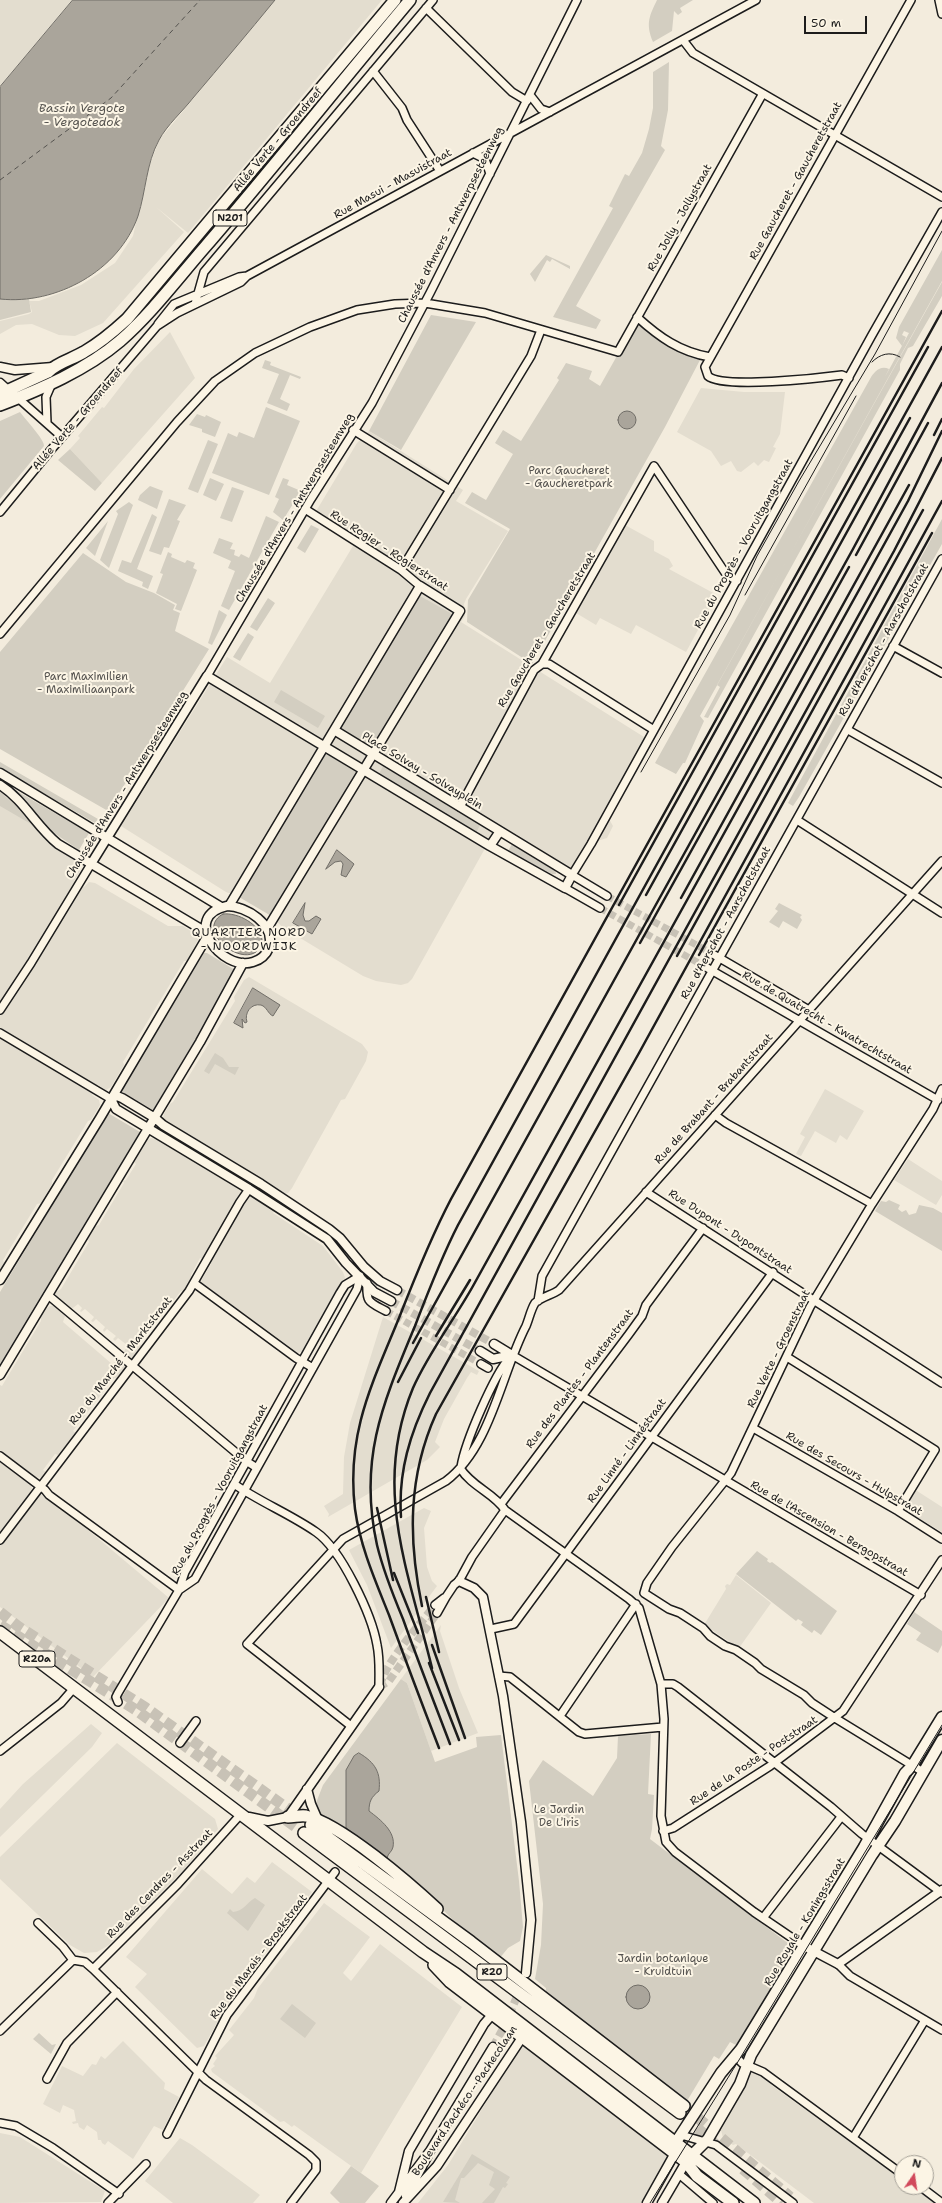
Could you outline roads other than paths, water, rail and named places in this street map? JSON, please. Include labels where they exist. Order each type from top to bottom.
[{"type":"main road","name":"Allée Verte - Groendreef","points":[[2,389],[48,372],[53,367],[85,352],[111,333],[143,302],[395,0]]},
{"type":"main road","name":"Allée Verte - Groendreef","points":[[18,398],[88,364],[120,342],[245,201],[410,0]]},
{"type":"main road","name":"N201","points":[[0,405],[18,398]]},
{"type":"main road","name":"R20a","points":[[0,1632],[74,1688]]},
{"type":"main road","points":[[74,1688],[241,1814],[265,1825],[332,1876],[423,1952],[450,1982],[496,2010],[525,2033],[677,2144],[689,2158],[754,2203]]},
{"type":"main road","name":"Rue Royale - Koningsstraat","points":[[677,2144],[721,2073],[736,2057],[869,1838],[905,1773],[912,1766],[942,1717]]},
{"type":"main road","name":"Rue Royale - Koningsstraat","points":[[689,2158],[704,2142],[740,2084],[751,2055],[878,1844],[898,1816],[942,1740]]},
{"type":"main road","name":"R20","points":[[288,1817],[305,1816],[311,1826],[682,2109],[471,1942],[311,1826]]},
{"type":"main road","points":[[689,2158],[697,2176],[733,2203]]},
{"type":"street","points":[[196,304],[204,272],[433,0]]},
{"type":"street","name":"Chaussée d'Anvers - Antwerpsesteenweg","points":[[0,1010],[31,963],[207,676],[304,509],[353,430],[372,403],[512,132],[577,0]]},
{"type":"street","name":"Rue Masui - Masuistraat","points":[[196,304],[241,282],[248,276],[756,0]]},
{"type":"street","name":"Rue Gaucheret - Gaucheretstraat","points":[[849,378],[842,375],[799,380],[744,381],[710,378],[706,373],[706,367],[710,357],[834,135],[911,0]]},
{"type":"street","points":[[939,0],[942,14]]},
{"type":"street","points":[[426,8],[512,92],[528,98],[541,109],[550,112]]},
{"type":"street","points":[[683,40],[693,53],[762,95],[942,197]]},
{"type":"street","points":[[372,71],[402,108],[407,120],[440,172]]},
{"type":"street","name":"Rue Jolly - Jollystraat","points":[[541,330],[618,352],[762,95]]},
{"type":"street","points":[[473,153],[485,159],[490,174]]},
{"type":"street","name":"Rue du Progrès - Vooruitgangstraat","points":[[565,888],[942,212]]},
{"type":"street","name":"Rue Masui - Masuistraat","points":[[198,295],[239,277],[248,276]]},
{"type":"street","name":"Allée Verte - Groendreef","points":[[0,512],[157,326],[164,314],[174,304],[198,295]]},
{"type":"street","points":[[0,634],[177,422],[215,381],[255,353],[310,327],[357,310],[395,304],[425,303],[485,313],[541,330],[531,356],[401,570]]},
{"type":"street","name":"Allée Verte - Groendreef","points":[[157,326],[196,304]]},
{"type":"street","points":[[637,317],[655,333],[682,350],[710,357]]},
{"type":"street","points":[[0,367],[16,370],[53,367]]},
{"type":"street","points":[[47,423],[46,405],[52,382]]},
{"type":"street","points":[[2,389],[18,398],[62,437]]},
{"type":"street","points":[[353,430],[450,490]]},
{"type":"street","name":"Rue Gaucheret - Gaucheretstraat","points":[[460,807],[534,670],[542,664],[654,466],[726,574],[737,580]]},
{"type":"street","name":"Rue Rogier - Rogierstraat","points":[[304,509],[401,570],[420,586],[460,611],[374,754]]},
{"type":"street","name":"Rue d'Aerschot - Aarschotstraat","points":[[538,1301],[542,1276],[941,562]]},
{"type":"street","points":[[0,1280],[111,1099],[206,935],[206,924],[211,914],[225,906],[334,730],[420,586]]},
{"type":"street","points":[[893,646],[942,673]]},
{"type":"street","points":[[542,664],[549,664],[654,730]]},
{"type":"street","points":[[207,676],[490,846],[600,908]]},
{"type":"street","name":"Place Solvay - Solvayplein","points":[[334,730],[572,875]]},
{"type":"street","points":[[848,730],[942,783]]},
{"type":"street","points":[[267,929],[374,754]]},
{"type":"street","points":[[0,774],[225,906],[248,911],[259,919],[267,929],[270,940],[267,951],[260,959],[244,963],[222,954],[206,935],[51,838],[19,801],[0,785]]},
{"type":"street","points":[[797,820],[942,913]]},
{"type":"street","points":[[490,846],[500,831]]},
{"type":"street","name":"Rue de Brabant - Brabantstraat","points":[[538,1301],[559,1290],[942,860]]},
{"type":"street","points":[[572,875],[607,896]]},
{"type":"street","name":"Rue de Quatrecht - Kwatrechtstraat","points":[[711,953],[809,1010]]},
{"type":"street","points":[[0,1375],[223,1004],[244,963]]},
{"type":"street","name":"Rue de Quatrecht - Kwatrechtstraat","points":[[704,966],[938,1100]]},
{"type":"street","points":[[0,1033],[111,1099],[116,1108],[249,1189],[327,1240],[374,1292],[391,1301]]},
{"type":"street","name":"Rue Verte - Groenstraat","points":[[835,1718],[812,1703],[804,1695],[761,1669],[756,1663],[710,1636],[703,1628],[644,1593],[647,1583],[672,1547],[726,1481],[814,1300],[872,1204],[938,1100],[942,1089]]},
{"type":"street","points":[[111,1099],[117,1096],[122,1098],[155,1118],[163,1125],[292,1204],[340,1238],[364,1266],[380,1281],[397,1290]]},
{"type":"street","points":[[715,1115],[726,1123],[872,1204]]},
{"type":"street","name":"Rue du Marché - Marktstraat","points":[[0,1540],[194,1283],[240,1202],[249,1189]]},
{"type":"street","name":"Rue Dupont - Dupontstraat","points":[[646,1192],[942,1383]]},
{"type":"street","name":"Rue des Plantes - Plantenstraat","points":[[436,1609],[454,1585],[459,1581],[503,1507],[577,1401],[583,1396],[703,1228]]},
{"type":"street","name":"Rue du Progrès - Vooruitgangstraat","points":[[179,1590],[195,1579],[357,1288],[364,1266]]},
{"type":"street","name":"Rue Linné - Linnéstraat","points":[[491,1629],[514,1624],[772,1272]]},
{"type":"street","name":"Rue du Progrès - Vooruitgangstraat","points":[[179,1590],[185,1572],[340,1293],[345,1286],[360,1276]]},
{"type":"street","points":[[194,1283],[302,1362],[313,1368]]},
{"type":"street","points":[[367,1283],[366,1297],[369,1302],[386,1311]]},
{"type":"street","points":[[48,1295],[246,1461],[257,1468]]},
{"type":"street","points":[[351,1726],[247,1644],[343,1539],[441,1484],[460,1468],[463,1452],[500,1370],[512,1355],[534,1305],[538,1301]]},
{"type":"street","points":[[494,1344],[512,1355]]},
{"type":"street","points":[[480,1351],[493,1358],[512,1355]]},
{"type":"street","name":"Rue de l'Ascension - Bergopstraat","points":[[512,1355],[921,1595]]},
{"type":"street","points":[[787,1357],[935,1450],[898,1511]]},
{"type":"street","points":[[481,1364],[488,1368]]},
{"type":"street","name":"Rue des Secours - Hulpstraat","points":[[753,1428],[898,1511],[942,1539]]},
{"type":"street","points":[[0,1456],[40,1486],[54,1499],[179,1590],[118,1693],[116,1697],[118,1702]]},
{"type":"street","points":[[460,1468],[467,1478],[503,1507],[636,1604],[639,1608],[661,1684],[663,1727],[661,1816],[666,1842],[675,1852],[763,1918],[804,1946],[838,1964],[850,1976],[942,2030]]},
{"type":"street","points":[[234,1484],[316,1532],[333,1550],[360,1598],[374,1629],[380,1660],[379,1687],[288,1817],[265,1825]]},
{"type":"street","name":"Rue de la Poste - Poststraat","points":[[663,1831],[673,1828],[774,1763],[843,1711],[921,1595],[942,1560]]},
{"type":"street","points":[[459,1581],[465,1582],[482,1594],[491,1629],[500,1676],[521,1822],[531,1920],[526,1973]]},
{"type":"street","points":[[560,1716],[636,1604]]},
{"type":"street","points":[[500,1676],[510,1677],[579,1732],[585,1734],[663,1727]]},
{"type":"street","points":[[661,1684],[673,1684],[678,1687],[841,1817],[941,1891],[838,1964]]},
{"type":"street","points":[[0,1751],[61,1703],[74,1688]]},
{"type":"street","points":[[110,1696],[115,1696],[118,1693]]},
{"type":"street","points":[[835,1718],[923,1772]]},
{"type":"street","points":[[180,1744],[196,1721]]},
{"type":"street","points":[[307,1789],[311,1804],[311,1826]]},
{"type":"street","name":"Rue des Cendres - Asstraat","points":[[93,1969],[178,1884],[241,1814]]},
{"type":"street","points":[[763,1918],[841,1817]]},
{"type":"street","name":"Rue du Marais - Broekstraat","points":[[167,2134],[199,2072],[214,2038],[227,2015],[332,1876]]},
{"type":"street","points":[[38,1923],[63,1947],[73,1960],[85,1962],[93,1969],[208,2082],[310,2155],[316,2162],[316,2170],[291,2203]]},
{"type":"street","points":[[0,2031],[73,1960]]},
{"type":"street","points":[[47,2079],[67,2043],[117,1992]]},
{"type":"street","name":"Boulevard Pachéco - Pachecolaan","points":[[399,2192],[409,2151],[484,2024],[496,2010]]},
{"type":"street","points":[[853,2138],[925,2020]]},
{"type":"street","name":"Boulevard Pachéco - Pachecolaan","points":[[403,2203],[437,2166],[525,2033]]},
{"type":"street","name":"Boulevard Pachéco - Pachecolaan","points":[[403,2203],[430,2151],[493,2047]]},
{"type":"street","points":[[736,2057],[763,2072],[894,2168]]},
{"type":"street","points":[[0,2123],[16,2126],[53,2148],[119,2194]]},
{"type":"street","points":[[677,2144],[704,2142],[716,2145],[793,2203]]},
{"type":"street","name":"Rue Royale - Koningsstraat","points":[[647,2203],[674,2157],[677,2144]]},
{"type":"street","name":"Boulevard Pachéco - Pachecolaan","points":[[391,2203],[417,2166],[430,2151]]},
{"type":"street","name":"Rue Royale - Koningsstraat","points":[[662,2203],[681,2177],[689,2158]]},
{"type":"street","points":[[108,2203],[119,2194],[146,2164]]},
{"type":"street","points":[[681,2177],[713,2203]]},
{"type":"street","points":[[931,2195],[941,2203]]},
{"type":"water","name":"Bassin Vergote - Vergotedok","points":[[73,0],[275,0],[162,134],[151,158],[138,216],[129,236],[116,253],[101,268],[83,280],[63,290],[43,296],[21,299],[0,299],[0,87]]},
{"type":"water","points":[[627,411],[633,414],[636,420],[633,426],[627,429],[621,426],[618,420],[621,414]]},
{"type":"water","points":[[337,850],[354,864],[346,877],[341,875],[343,864],[341,861],[335,862],[326,869]]},
{"type":"water","points":[[305,903],[303,915],[305,921],[309,921],[316,916],[321,919],[312,934],[293,923]]},
{"type":"water","points":[[223,914],[242,917],[258,929],[262,940],[256,952],[248,955],[239,954],[222,944],[216,936],[214,928],[216,920]]},
{"type":"water","points":[[253,988],[280,1005],[273,1016],[265,1007],[261,1005],[251,1007],[247,1012],[247,1022],[245,1023],[242,1019],[243,1028],[234,1023]]},
{"type":"water","points":[[359,1753],[370,1761],[378,1774],[379,1791],[371,1800],[369,1811],[383,1822],[392,1836],[393,1847],[387,1858],[346,1828],[346,1770],[354,1756]]},
{"type":"water","points":[[638,1985],[647,1988],[650,1997],[647,2006],[638,2009],[629,2006],[626,1997],[629,1988]]},
{"type":"tunnel","points":[[607,896],[711,953]]},
{"type":"tunnel","points":[[600,908],[704,966]]},
{"type":"tunnel","points":[[397,1290],[494,1344]]},
{"type":"tunnel","points":[[391,1301],[480,1351]]},
{"type":"tunnel","points":[[386,1311],[481,1364]]},
{"type":"tunnel","points":[[380,1685],[389,1665],[412,1633],[435,1605]]},
{"type":"tunnel","points":[[0,1612],[19,1627],[146,1708],[301,1818]]},
{"type":"tunnel","points":[[379,1687],[389,1681],[437,1613]]},
{"type":"tunnel","points":[[0,1625],[136,1710],[304,1833]]},
{"type":"tunnel","points":[[493,2047],[506,2023],[520,1989]]},
{"type":"tunnel","points":[[684,2106],[790,2197]]},
{"type":"tunnel","points":[[685,2117],[715,2144]]},
{"type":"tunnel","points":[[743,2169],[782,2203]]},
{"type":"tram line","points":[[641,772],[730,615],[757,556],[799,481],[875,354],[942,231]]},
{"type":"tram line","points":[[872,362],[885,354],[893,354],[900,357]]},
{"type":"tram line","points":[[745,595],[856,396]]},
{"type":"tram line","points":[[650,2203],[739,2060],[942,1725]]},
{"type":"railway","points":[[439,1748],[378,1589],[357,1523],[353,1482],[354,1457],[364,1410],[379,1365],[424,1257],[451,1199],[942,311]]},
{"type":"railway","points":[[619,905],[928,347]]},
{"type":"railway","points":[[450,1744],[385,1573],[377,1545],[372,1514],[370,1485],[372,1458],[384,1406],[435,1275],[458,1225],[942,347]]},
{"type":"railway","points":[[413,1343],[853,549],[942,383]]},
{"type":"railway","points":[[646,895],[910,418]]},
{"type":"railway","points":[[934,435],[942,419]]},
{"type":"railway","points":[[856,555],[928,423]]},
{"type":"railway","points":[[432,1668],[405,1562],[398,1528],[395,1494],[395,1460],[401,1424],[413,1388],[426,1362],[466,1299],[859,590],[908,501],[942,431]]},
{"type":"railway","points":[[401,1517],[401,1484],[407,1453],[411,1438],[430,1393],[894,551],[942,458]]},
{"type":"railway","points":[[681,898],[909,485]]},
{"type":"railway","points":[[422,1606],[414,1556],[413,1508],[420,1461],[436,1414],[639,1053],[942,501]]},
{"type":"railway","points":[[677,956],[923,510]]},
{"type":"railway","points":[[699,955],[932,533]]},
{"type":"railway","points":[[640,943],[849,567]]},
{"type":"railway","points":[[436,1336],[470,1280]]},
{"type":"railway","points":[[398,1382],[421,1338]]},
{"type":"railway","points":[[377,1508],[393,1580]]},
{"type":"railway","points":[[394,1573],[418,1633]]},
{"type":"railway","points":[[426,1597],[439,1652]]},
{"type":"railway","points":[[432,1645],[465,1738]]},
{"type":"railway","points":[[429,1663],[459,1740]]},
{"type":"district","name":"QUARTIER NORD - NOORDWIJK","points":[[249,940]]},
{"type":"park label","name":"Parc Gaucheret - Gaucheretpark","points":[[569,477]]},
{"type":"park label","name":"Parc Maximilien - Maximiliaanpark","points":[[86,683]]},
{"type":"park label","name":"Le Jardin De L'iris","points":[[559,1816]]},
{"type":"park label","name":"Jardin botanique - Kruidtuin","points":[[663,1965]]}]
